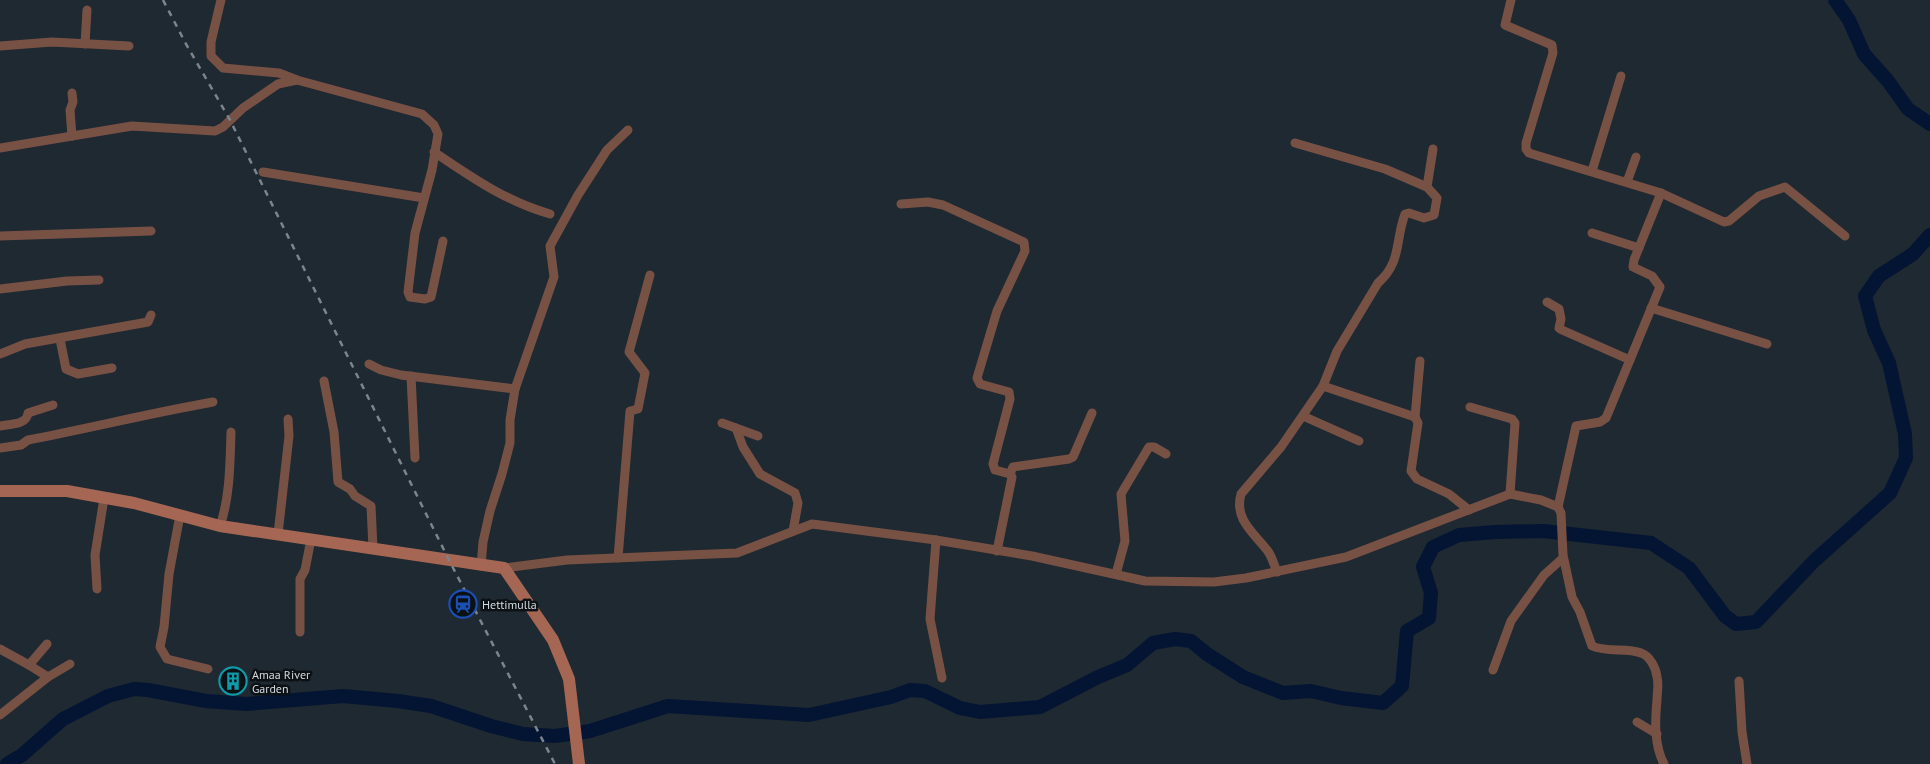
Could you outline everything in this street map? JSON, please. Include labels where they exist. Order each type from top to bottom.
[{"type":"main road","points":[[0,490],[68,491],[180,515],[220,526],[504,568],[553,640],[569,679],[575,714],[579,764]]},
{"type":"street","points":[[221,0],[211,42],[211,56],[223,68],[279,73],[297,80],[422,114],[434,125],[438,134],[432,170],[415,233],[408,292],[410,297],[425,299],[431,297],[443,240]]},
{"type":"street","points":[[1511,0],[1505,25],[1552,45],[1553,53],[1526,143],[1526,149],[1530,153],[1661,193],[1724,222],[1729,221],[1759,196],[1785,187],[1845,236]]},
{"type":"street","points":[[85,44],[87,10]]},
{"type":"street","points":[[0,46],[52,42],[129,46]]},
{"type":"street","points":[[1592,171],[1621,76]]},
{"type":"street","points":[[0,148],[132,126],[215,131],[223,127],[243,108],[278,84],[297,80]]},
{"type":"street","points":[[72,93],[73,102],[70,110],[72,136]]},
{"type":"street","points":[[481,566],[483,542],[490,512],[510,442],[510,420],[515,389],[554,277],[550,246],[578,195],[607,150],[628,130]]},
{"type":"street","points":[[1277,572],[1269,552],[1249,528],[1238,507],[1241,494],[1281,447],[1323,386],[1337,351],[1378,283],[1387,275],[1394,262],[1405,214],[1409,213],[1424,218],[1434,215],[1437,198],[1428,187],[1385,169],[1295,143]]},
{"type":"street","points":[[1428,187],[1434,149]]},
{"type":"street","points":[[434,152],[492,190],[528,208],[550,214]]},
{"type":"street","points":[[1627,182],[1636,157]]},
{"type":"street","points":[[263,172],[424,198]]},
{"type":"street","points":[[1661,193],[1633,267],[1652,276],[1660,287],[1606,418],[1600,422],[1576,426],[1559,510],[1563,556],[1572,597],[1580,612],[1592,646],[1599,649],[1640,652],[1648,658],[1654,668],[1658,678],[1656,715],[1658,753],[1664,764]]},
{"type":"street","points":[[901,204],[928,202],[943,204],[1024,242],[1025,250],[997,311],[977,378],[980,384],[1008,392],[1010,399],[994,464],[995,470],[1010,474]]},
{"type":"street","points":[[0,236],[151,232]]},
{"type":"street","points":[[1592,233],[1639,248]]},
{"type":"street","points":[[618,558],[630,411],[638,409],[646,373],[629,352],[650,275]]},
{"type":"street","points":[[0,289],[66,281],[99,280]]},
{"type":"street","points":[[1547,302],[1559,309],[1561,319],[1559,328],[1630,360]]},
{"type":"street","points":[[1651,308],[1767,344]]},
{"type":"street","points":[[0,354],[24,344],[148,322],[151,314]]},
{"type":"street","points":[[60,338],[66,369],[78,374],[112,368]]},
{"type":"street","points":[[1420,362],[1415,417],[1418,423],[1411,471],[1417,479],[1449,494],[1469,510]]},
{"type":"street","points":[[369,364],[381,370],[411,376],[515,389]]},
{"type":"street","points":[[411,376],[415,458]]},
{"type":"street","points":[[324,381],[334,432],[338,482],[371,506],[373,548]]},
{"type":"street","points":[[1323,386],[1415,417]]},
{"type":"street","points":[[0,448],[20,445],[28,440],[90,428],[145,414],[212,402]]},
{"type":"street","points":[[0,426],[23,422],[28,417],[28,413],[53,405]]},
{"type":"street","points":[[1470,407],[1512,419],[1515,423],[1510,494]]},
{"type":"street","points":[[997,550],[1012,477],[1010,474],[1013,467],[1073,457],[1092,413]]},
{"type":"street","points":[[1303,416],[1359,441]]},
{"type":"street","points":[[278,534],[288,419]]},
{"type":"street","points":[[722,424],[758,436]]},
{"type":"street","points":[[736,428],[743,447],[760,474],[795,493],[798,503],[793,531]]},
{"type":"street","points":[[220,526],[224,513],[230,463],[231,432]]},
{"type":"street","points":[[1116,574],[1125,541],[1121,494],[1149,447],[1154,447],[1166,454]]},
{"type":"street","points":[[504,568],[567,560],[736,554],[812,524],[997,550],[1145,581],[1214,582],[1277,572],[1346,557],[1510,494],[1541,500],[1559,510]]},
{"type":"street","points":[[97,588],[95,555],[104,498]]},
{"type":"street","points":[[180,515],[169,574],[164,627],[160,647],[167,659],[208,669]]},
{"type":"street","points":[[300,632],[300,579],[305,570],[311,539]]},
{"type":"street","points":[[936,540],[930,620],[942,678]]},
{"type":"street","points":[[1493,670],[1511,621],[1544,575],[1563,556]]},
{"type":"street","points":[[29,665],[47,644]]},
{"type":"street","points":[[0,649],[48,677]]},
{"type":"street","points":[[0,714],[48,677],[70,664]]},
{"type":"street","points":[[1739,681],[1742,732],[1747,764]]},
{"type":"street","points":[[1637,722],[1657,734]]},
{"type":"waterway","points":[[1835,0],[1849,20],[1864,54],[1888,81],[1908,109],[1930,124]]},
{"type":"waterway","points":[[7,764],[22,755],[63,719],[108,696],[134,689],[206,701],[246,704],[343,696],[398,701],[431,706],[491,726],[523,734],[555,736],[590,731],[668,706],[809,715],[891,697],[910,690],[925,691],[960,708],[980,712],[1040,707],[1098,677],[1127,665],[1153,643],[1175,639],[1191,641],[1207,654],[1243,677],[1283,693],[1311,691],[1341,698],[1383,703],[1402,686],[1407,631],[1429,618],[1431,593],[1423,567],[1433,547],[1459,535],[1495,532],[1543,531],[1651,543],[1689,568],[1725,616],[1736,624],[1756,622],[1814,561],[1890,493],[1906,458],[1905,434],[1889,363],[1874,330],[1865,296],[1879,276],[1913,254],[1930,235]]},
{"type":"railway","points":[[163,0],[230,120],[450,562],[555,764]]},
{"type":"place","name":"Hettimulla","points":[[463,604]]},
{"type":"place","name":"Amaa River Garden","points":[[233,681]]}]
